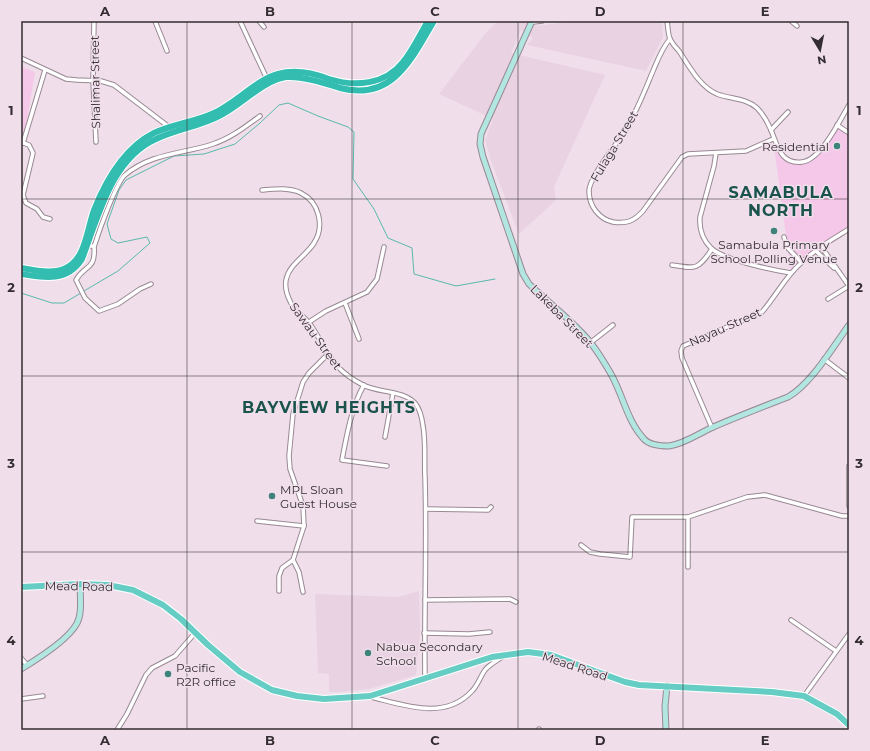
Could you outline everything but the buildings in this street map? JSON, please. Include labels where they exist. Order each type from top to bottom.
[{"type":"highway","points":[[21,268],[52,271],[65,268],[74,262],[81,250],[95,209],[110,179],[121,160],[136,144],[146,137],[160,130],[198,120],[214,113],[228,106],[267,79],[278,74],[288,72],[309,73],[351,83],[365,83],[381,79],[389,75],[403,63],[428,21]]},
{"type":"highway","points":[[21,274],[39,277],[62,276],[70,272],[78,265],[91,246],[99,212],[118,173],[128,159],[147,143],[172,132],[216,118],[231,110],[264,86],[282,78],[298,78],[340,88],[357,90],[384,84],[402,71],[414,55],[434,21]]},
{"type":"main road","name":"Lakeba Street","points":[[532,22],[481,134],[480,144],[484,162],[523,274],[529,284],[584,335],[590,343],[611,374],[633,424],[645,441],[653,444],[670,446],[788,397],[795,393],[824,359],[849,325]]},
{"type":"main road","name":"Mead Road","points":[[21,587],[80,584],[108,585],[133,590],[163,605],[181,618],[232,666],[256,682],[272,690],[297,696],[324,699],[370,696],[492,657],[528,652],[551,655],[625,682],[639,685],[772,692],[804,696],[837,714],[849,724]]},
{"type":"main road","points":[[21,669],[51,649],[71,631],[79,619],[80,584]]},
{"type":"main road","points":[[666,730],[665,706],[667,686]]},
{"type":"street","name":"Shalimar Street","points":[[94,21],[93,80],[96,142]]},
{"type":"street","points":[[155,21],[167,51]]},
{"type":"street","points":[[240,21],[267,79]]},
{"type":"street","points":[[259,21],[264,27]]},
{"type":"street","points":[[532,22],[542,21]]},
{"type":"street","points":[[667,21],[670,39],[700,80],[715,94],[749,102],[757,108],[771,130],[773,139],[782,156],[788,160],[802,162],[815,156],[849,105]]},
{"type":"street","points":[[791,21],[797,26]]},
{"type":"street","name":"Fulaga Street","points":[[670,39],[661,51],[633,117],[590,182],[589,192],[591,202],[595,211],[600,217],[605,220],[620,223],[635,219],[643,211],[682,157],[692,153],[746,151],[773,139]]},
{"type":"street","points":[[21,58],[66,79],[93,80],[114,85],[169,127]]},
{"type":"street","points":[[45,70],[22,142],[29,145],[33,153],[23,195],[26,203],[37,209],[43,217],[50,219]]},
{"type":"street","points":[[771,130],[788,112]]},
{"type":"street","points":[[151,284],[140,289],[118,304],[99,310],[85,298],[76,280],[93,262],[94,254],[91,246],[118,185],[124,175],[146,162],[163,155],[220,142],[238,133],[260,116]]},
{"type":"street","points":[[160,120],[160,130]]},
{"type":"street","points":[[837,125],[849,132]]},
{"type":"street","points":[[716,153],[714,166],[700,217],[701,233],[712,249],[724,256],[770,270],[791,273]]},
{"type":"street","name":"Sawau Street","points":[[262,190],[289,189],[301,193],[314,205],[318,212],[320,228],[314,243],[295,263],[286,279],[287,292],[290,302],[309,322],[327,355],[341,372],[364,385],[408,398],[420,411],[424,428],[426,508],[424,633],[425,678]]},
{"type":"street","name":"Nayau Street","points":[[712,428],[682,358],[681,351],[683,346],[762,312],[801,262],[823,245],[849,229]]},
{"type":"street","points":[[784,236],[787,247],[801,262]]},
{"type":"street","points":[[823,245],[825,252],[849,286],[828,299]]},
{"type":"street","points":[[309,322],[326,311],[367,292],[377,278],[384,247]]},
{"type":"street","points":[[672,265],[696,268],[702,264],[712,249]]},
{"type":"street","points":[[816,251],[836,269]]},
{"type":"street","points":[[807,258],[826,261]]},
{"type":"street","points":[[345,303],[359,339]]},
{"type":"street","points":[[590,343],[613,325]]},
{"type":"street","points":[[279,590],[279,576],[282,568],[293,560],[304,526],[303,506],[290,469],[289,456],[293,414],[303,382],[309,373],[327,355]]},
{"type":"street","points":[[824,359],[849,378]]},
{"type":"street","points":[[364,385],[350,422],[342,460],[387,466]]},
{"type":"street","points":[[385,437],[393,393]]},
{"type":"street","points":[[849,466],[849,506]]},
{"type":"street","points":[[581,545],[590,552],[630,557],[632,516],[688,517],[747,497],[765,495],[842,516],[849,516]]},
{"type":"street","points":[[426,508],[488,510],[491,508]]},
{"type":"street","points":[[688,517],[688,568]]},
{"type":"street","points":[[257,521],[304,526]]},
{"type":"street","points":[[293,560],[299,572],[303,592]]},
{"type":"street","points":[[425,600],[510,599],[516,602]]},
{"type":"street","points":[[791,620],[836,651]]},
{"type":"street","points":[[117,730],[127,714],[146,675],[152,668],[175,656],[196,632]]},
{"type":"street","points":[[424,633],[469,634],[490,632]]},
{"type":"street","points":[[804,696],[849,634]]},
{"type":"street","points":[[370,696],[425,709],[446,707],[469,696],[485,670],[504,655]]},
{"type":"street","points":[[21,658],[27,665]]},
{"type":"street","points":[[21,698],[43,696]]},
{"type":"shaded area","points":[[498,21],[531,21],[535,26],[576,21],[661,21],[662,23],[663,37],[646,71],[527,45],[533,38],[521,30],[511,53],[605,75],[554,187],[556,200],[519,234],[491,161],[485,140],[493,119],[439,94],[485,34]]},
{"type":"shaded area","points":[[21,67],[35,72],[24,138],[21,137]]},
{"type":"shaded area","points":[[838,124],[849,132],[849,230],[791,273],[773,139],[781,156],[795,162],[812,157]]},
{"type":"shaded area","name":"Nabua Secondary School","points":[[419,591],[420,632],[416,675],[369,689],[329,692],[329,674],[318,673],[315,594],[398,597]]},
{"type":"waterway","points":[[84,291],[118,271],[150,243],[147,237],[118,243],[111,239],[107,224],[119,190],[126,180],[174,156],[204,154],[235,144],[279,105],[288,103],[348,127],[354,132],[353,179],[374,209],[388,238],[412,248],[414,274],[456,286],[495,279]]},
{"type":"waterway","points":[[21,293],[52,303],[64,303],[81,293]]},
{"type":"place","name":"Residential","points":[[837,146]]},
{"type":"place","name":"Samabula Primary School Polling Venue","points":[[774,231]]},
{"type":"place","name":"MPL Sloan Guest House","points":[[272,496]]},
{"type":"place","name":"Nabua Secondary School","points":[[368,653]]},
{"type":"place","name":"Pacific R2R office","points":[[168,674]]},
{"type":"district","name":"SAMABULA NORTH","points":[[781,201]]},
{"type":"district","name":"BAYVIEW HEIGHTS","points":[[329,407]]}]
